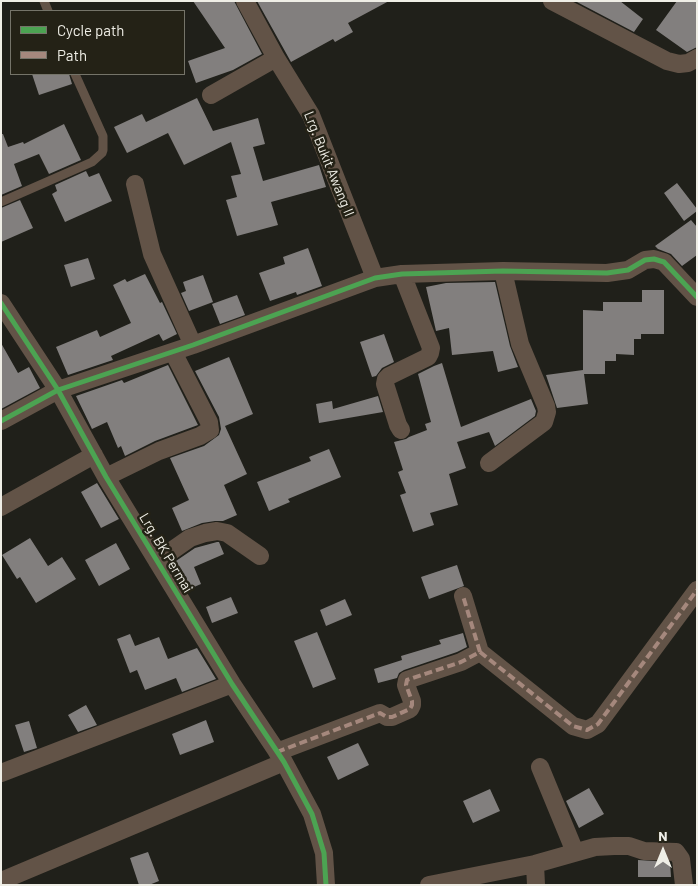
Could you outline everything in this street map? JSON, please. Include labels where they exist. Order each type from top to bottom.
[{"type":"street","name":"Lrg. Bukit Awang II","points":[[245,1],[276,58],[311,115],[375,278]]},
{"type":"street","points":[[552,1],[667,60],[680,64],[688,63],[697,58]]},
{"type":"street","points":[[211,95],[276,58]]},
{"type":"street","points":[[135,184],[152,254],[193,345]]},
{"type":"street","points":[[1,421],[58,390],[193,345],[375,278],[402,274],[503,271],[607,273],[628,270],[645,260],[654,259],[664,262],[697,296]]},
{"type":"street","points":[[489,463],[544,422],[547,412],[520,344],[503,271]]},
{"type":"street","points":[[401,430],[385,384],[386,379],[428,357],[431,348],[402,274]]},
{"type":"street","name":"Lrg. BK Permai","points":[[1,303],[58,390],[106,477],[232,684],[280,757],[312,814],[324,853],[326,885]]},
{"type":"street","points":[[106,477],[159,451],[200,436],[210,430],[209,422],[173,352]]},
{"type":"street","points":[[1,507],[94,455]]},
{"type":"street","points":[[157,561],[190,538],[218,531],[227,533],[260,556]]},
{"type":"street","points":[[463,596],[480,652],[573,726],[587,730],[598,724],[697,590]]},
{"type":"street","points":[[1,881],[380,713],[392,716],[410,709],[412,701],[406,685],[407,680],[461,662],[480,652]]},
{"type":"street","points":[[1,773],[232,684]]},
{"type":"street","points":[[540,767],[575,852]]},
{"type":"street","points":[[429,885],[535,864],[595,847],[629,846],[644,851],[676,852],[681,859],[684,885]]},
{"type":"street","points":[[535,864],[536,885]]},
{"type":"lane","points":[[1,202],[92,162],[102,152],[103,136],[75,75]]},
{"type":"building","points":[[193,1],[234,1],[262,54],[233,70],[196,83],[188,61],[225,48]]},
{"type":"building","points":[[257,1],[389,1],[348,23],[353,32],[335,42],[333,39],[291,62]]},
{"type":"building","points":[[575,1],[620,1],[643,19],[634,32]]},
{"type":"building","points":[[677,1],[697,1],[697,47],[687,52],[656,30]]},
{"type":"building","points":[[32,75],[69,75],[72,84],[39,95]]},
{"type":"building","points":[[197,98],[213,131],[258,118],[265,144],[253,147],[263,181],[319,165],[326,187],[271,202],[278,225],[237,236],[226,200],[237,197],[231,176],[241,174],[231,142],[184,165],[168,133],[127,153],[114,127],[142,114],[146,122]]},
{"type":"building","points":[[64,124],[81,160],[49,174],[39,154],[14,164],[22,186],[1,195],[1,134],[3,134],[8,147],[23,142],[24,144]]},
{"type":"building","points":[[86,171],[89,177],[99,173],[112,201],[65,222],[52,194],[57,191],[55,185]]},
{"type":"building","points":[[677,183],[697,209],[684,221],[664,193]]},
{"type":"building","points":[[20,200],[33,228],[1,242],[1,208]]},
{"type":"building","points":[[691,220],[697,227],[697,255],[682,266],[671,254],[655,246]]},
{"type":"building","points":[[308,248],[322,286],[297,295],[296,292],[270,301],[259,273],[285,264],[283,257]]},
{"type":"building","points":[[88,258],[95,279],[71,287],[64,265]]},
{"type":"building","points":[[145,274],[160,303],[162,302],[177,334],[163,341],[159,334],[111,356],[113,360],[68,375],[56,347],[97,330],[100,337],[131,323],[113,285],[125,279],[127,282]]},
{"type":"building","points":[[203,275],[213,302],[189,311],[181,293],[186,291],[183,282]]},
{"type":"building","points":[[495,282],[510,346],[518,367],[498,372],[493,351],[452,355],[449,328],[436,331],[426,287],[446,283]]},
{"type":"building","points":[[642,290],[664,290],[664,334],[641,334],[641,339],[634,339],[634,355],[616,354],[616,361],[605,361],[605,374],[584,374],[588,404],[557,408],[546,375],[583,370],[583,310],[603,311],[603,302],[642,302]]},
{"type":"building","points":[[237,295],[245,315],[220,324],[212,304]]},
{"type":"building","points":[[384,334],[394,362],[382,368],[376,376],[372,377],[360,342]]},
{"type":"building","points":[[1,343],[18,373],[29,367],[40,388],[1,409]]},
{"type":"building","points":[[229,357],[253,414],[225,426],[247,474],[224,485],[237,515],[223,521],[202,523],[182,531],[172,508],[189,500],[170,458],[204,446],[219,435],[221,429],[219,417],[195,371]]},
{"type":"building","points":[[442,363],[461,427],[531,399],[536,411],[535,416],[495,446],[489,432],[457,442],[466,468],[449,474],[458,505],[430,513],[434,525],[413,532],[400,495],[406,493],[398,472],[403,470],[394,442],[427,430],[425,424],[431,422],[418,374]]},
{"type":"building","points":[[168,365],[198,425],[155,441],[125,456],[121,446],[118,448],[107,422],[92,429],[76,396],[122,380],[124,383]]},
{"type":"building","points":[[378,396],[383,412],[319,423],[316,404],[332,401],[333,409]]},
{"type":"building","points":[[329,449],[341,477],[288,499],[290,502],[269,511],[257,482],[311,461],[309,457]]},
{"type":"building","points":[[97,483],[119,519],[101,528],[81,492]]},
{"type":"building","points":[[30,538],[48,566],[62,557],[76,579],[36,603],[20,577],[17,579],[2,555]]},
{"type":"building","points":[[219,542],[224,554],[194,567],[201,584],[187,590],[173,563],[195,548]]},
{"type":"building","points":[[116,543],[130,569],[99,586],[85,560]]},
{"type":"building","points":[[457,565],[464,586],[429,599],[421,577]]},
{"type":"building","points":[[231,597],[238,613],[212,623],[206,607]]},
{"type":"building","points":[[345,599],[352,615],[326,626],[320,610]]},
{"type":"building","points":[[317,632],[336,679],[313,688],[294,641]]},
{"type":"building","points":[[463,633],[467,647],[404,670],[399,673],[397,678],[378,683],[374,669],[402,660],[401,656],[441,644],[439,640]]},
{"type":"building","points":[[130,634],[135,646],[159,637],[168,659],[197,648],[216,679],[182,692],[176,678],[145,690],[137,670],[130,673],[117,639]]},
{"type":"building","points":[[86,705],[97,725],[78,732],[68,715]]},
{"type":"building","points":[[206,720],[214,742],[180,755],[172,734]]},
{"type":"building","points":[[29,721],[37,748],[24,752],[15,725]]},
{"type":"building","points":[[358,743],[369,765],[338,780],[327,757]]},
{"type":"building","points":[[589,788],[604,814],[579,828],[566,801]]},
{"type":"building","points":[[490,789],[500,811],[473,823],[463,801]]},
{"type":"building","points":[[148,852],[159,881],[149,885],[139,885],[130,858]]},
{"type":"building","points":[[638,860],[670,862],[671,877],[638,877]]},
{"type":"marked path","points":[[480,652],[573,726],[587,730],[598,724],[697,590]]},
{"type":"marked path","points":[[277,752],[380,713],[387,717],[392,717],[410,709],[412,701],[406,685],[407,680],[461,662],[480,652],[463,596]]},
{"type":"cycle path","points":[[1,421],[58,390],[193,345],[375,278],[402,274],[503,271],[607,273],[628,270],[645,260],[654,259],[664,262],[697,297]]},
{"type":"cycle path","points":[[1,303],[58,390],[106,477],[232,684],[284,762],[312,814],[324,853],[326,885]]}]
